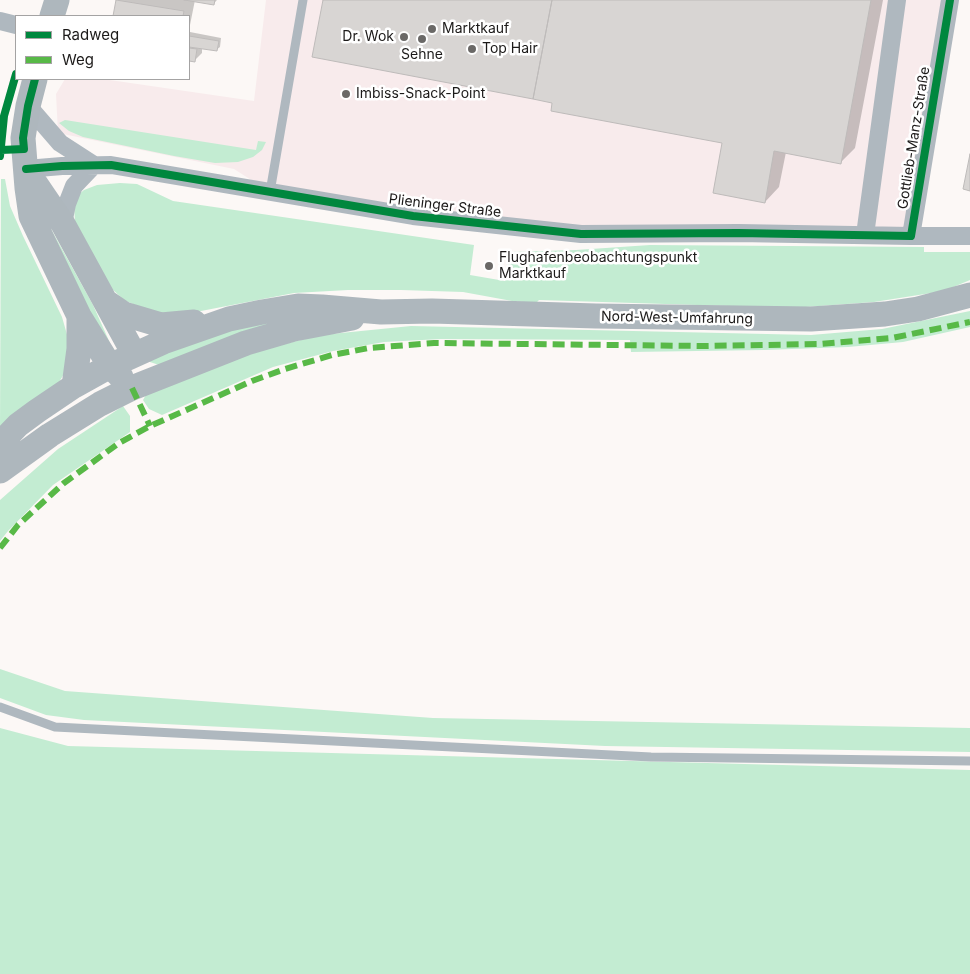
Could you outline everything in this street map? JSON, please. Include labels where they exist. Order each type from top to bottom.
[{"type":"main road","points":[[52,15],[57,0]]},
{"type":"main road","points":[[35,80],[23,138],[31,216],[79,316],[110,366],[132,388]]},
{"type":"main road","points":[[26,169],[63,224],[134,354],[132,388]]},
{"type":"main road","name":"Nord-West-Umfahrung","points":[[0,444],[18,425],[74,386],[134,354],[229,319],[298,306],[348,308],[381,312],[432,311],[605,317],[811,320],[848,318],[918,309],[970,295]]},
{"type":"main road","points":[[105,301],[124,314],[161,325],[229,319]]},
{"type":"main road","name":"Nord-West-Umfahrung","points":[[0,471],[58,429],[100,404],[132,388],[246,343],[294,329],[381,312]]},
{"type":"main road","points":[[74,386],[80,350],[79,316]]},
{"type":"street","points":[[897,0],[865,235],[970,236]]},
{"type":"street","name":"Gottlieb-Manz-Straße","points":[[911,236],[950,0]]},
{"type":"street","points":[[0,21],[15,25]]},
{"type":"street","name":"Plieninger Straße","points":[[28,106],[60,143],[94,165]]},
{"type":"street","points":[[63,224],[67,204],[74,186],[94,165]]},
{"type":"street","name":"Plieninger Straße","points":[[26,169],[94,165],[136,169],[445,221],[581,234],[738,233],[865,235]]},
{"type":"lane","points":[[270,192],[303,0]]},
{"type":"lane","points":[[0,707],[55,727],[652,757],[970,761]]},
{"type":"shaded area","points":[[266,0],[950,0],[911,236],[638,233],[270,192],[234,169],[58,133],[56,94],[64,80],[110,80],[254,101]]},
{"type":"green space","points":[[65,120],[256,150],[258,141],[266,142],[262,150],[253,157],[238,162],[215,163],[83,137],[69,131],[59,123]]},
{"type":"green space","points":[[1,179],[5,179],[10,206],[62,317],[68,338],[65,372],[58,384],[0,429]]},
{"type":"green space","points":[[137,184],[173,201],[474,245],[470,275],[505,281],[510,252],[650,245],[924,247],[924,252],[970,252],[970,280],[944,291],[874,302],[792,308],[539,300],[536,303],[512,301],[463,292],[348,290],[294,293],[183,316],[162,317],[124,300],[111,288],[75,222],[74,206],[78,195],[84,190],[97,185]]},
{"type":"green space","points":[[46,220],[93,305],[110,343],[106,348]]},
{"type":"green space","points":[[970,311],[970,327],[903,342],[848,347],[631,352],[630,340],[441,339],[384,342],[333,351],[273,367],[162,415],[149,409],[143,400],[147,393],[244,354],[321,335],[411,326],[811,335],[882,329]]},
{"type":"green space","points":[[275,323],[159,365],[150,362],[149,359],[217,332]]},
{"type":"green space","points":[[123,406],[130,416],[130,432],[53,485],[0,541],[0,500],[58,449]]},
{"type":"green space","points":[[0,669],[65,691],[433,718],[970,728],[970,752],[605,746],[84,720],[46,715],[0,698]]},
{"type":"green space","points":[[0,728],[68,746],[970,770],[970,974],[0,974]]},
{"type":"building","points":[[116,0],[184,11],[183,15],[113,15]]},
{"type":"building","points":[[184,0],[215,0],[214,5]]},
{"type":"building","name":"Marktkauf","points":[[323,0],[552,0],[533,99],[312,57]]},
{"type":"building","points":[[552,0],[871,0],[841,164],[774,151],[765,203],[713,193],[722,143],[551,111],[552,103],[533,99]]},
{"type":"building","points":[[190,36],[219,41],[217,51],[190,47]]},
{"type":"building","points":[[190,48],[197,49],[195,62],[190,61]]},
{"type":"building","points":[[970,154],[970,191],[963,189]]},
{"type":"marked path","points":[[0,548],[18,525],[64,483],[119,443],[150,426],[252,381],[332,355],[369,348],[434,343],[703,346],[820,344],[892,338],[970,322]]},
{"type":"marked path","points":[[132,388],[150,426]]},
{"type":"cycle path","points":[[26,169],[111,165],[413,216],[581,234],[738,233],[911,236],[950,0]]},
{"type":"cycle path","points":[[0,156],[4,116],[15,78]]},
{"type":"cycle path","points":[[1,150],[24,149],[23,138],[35,80]]},
{"type":"place","name":"Marktkauf","points":[[432,29]]},
{"type":"place","name":"Dr. Wok","points":[[404,37]]},
{"type":"place","name":"Sehne","points":[[422,39]]},
{"type":"place","name":"Top Hair","points":[[472,49]]},
{"type":"place","name":"Imbiss-Snack-Point","points":[[346,94]]},
{"type":"place","name":"Flughafenbeobachtungspunkt Marktkauf","points":[[489,266]]}]
